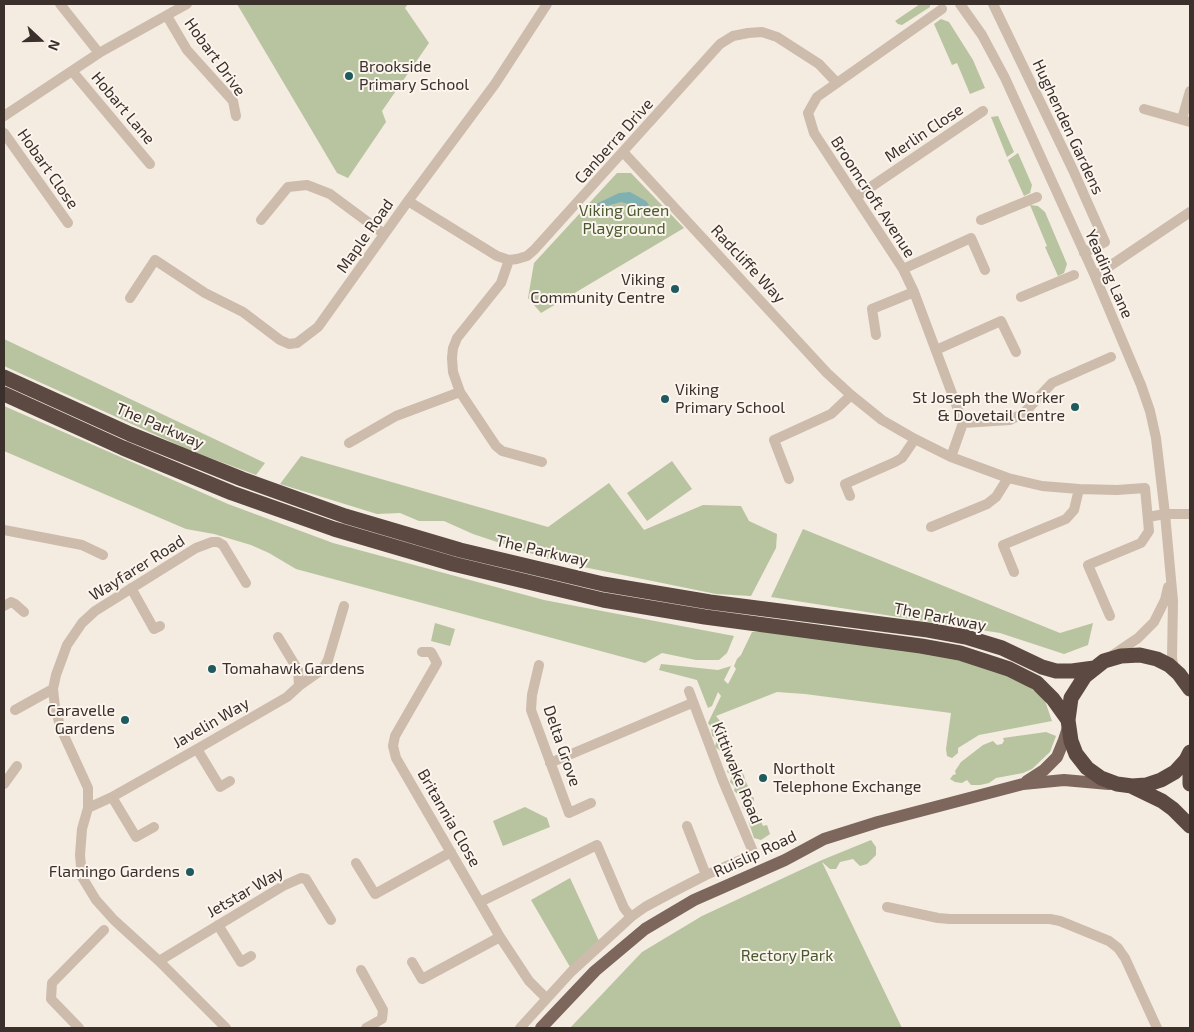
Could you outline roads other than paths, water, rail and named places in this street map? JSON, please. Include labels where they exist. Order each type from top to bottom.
[{"type":"highway","name":"The Parkway","points":[[4,377],[130,434],[242,479],[345,516],[460,550],[603,584],[710,602],[928,630],[966,637],[1002,648],[1042,667],[1056,671],[1072,671],[1121,656],[1140,655],[1157,659],[1181,674]]},
{"type":"highway","name":"The Parkway","points":[[4,394],[123,448],[232,493],[334,529],[453,564],[603,600],[706,617],[921,646],[960,654],[1001,667],[1037,683],[1053,699],[1068,724]]},
{"type":"highway","points":[[1099,664],[1078,685],[1071,698],[1068,724],[1076,754],[1087,768],[1101,778],[1124,785],[1162,801],[1173,808],[1190,826]]},
{"type":"highway","points":[[1181,674],[1190,689]]},
{"type":"highway","points":[[1124,785],[1146,785],[1161,780],[1175,772],[1186,760],[1190,752]]},
{"type":"highway","points":[[1190,766],[1190,784]]},
{"type":"main road","name":"Ruislip Road","points":[[1023,784],[1051,764],[1061,749],[1068,724]]},
{"type":"main road","name":"Ruislip Road","points":[[541,1028],[617,950],[645,929],[694,900],[785,860],[824,840],[888,819],[1023,784],[1064,780],[1124,785]]},
{"type":"street","points":[[60,4],[99,53]]},
{"type":"street","points":[[4,116],[99,53],[187,4]]},
{"type":"street","name":"Maple Road","points":[[130,298],[155,260],[205,293],[243,312],[280,340],[290,344],[297,343],[318,327],[495,84],[548,4]]},
{"type":"street","name":"Yeading Lane","points":[[960,4],[982,35],[1005,78],[1095,276],[1150,411],[1156,438],[1165,514],[1172,602],[1172,658],[1181,674]]},
{"type":"street","name":"Hughenden Gardens","points":[[993,4],[1073,170],[1105,242],[1084,253]]},
{"type":"street","name":"Broomcroft Avenue","points":[[942,9],[817,97],[808,113],[814,133],[903,269],[914,292],[963,423]]},
{"type":"street","name":"Hobart Drive","points":[[167,16],[187,50],[233,101],[236,116]]},
{"type":"street","name":"Canberra Drive","points":[[509,260],[527,256],[534,250],[624,153],[720,44],[733,36],[762,32],[777,37],[820,64],[837,83]]},
{"type":"street","name":"Hobart Lane","points":[[72,71],[150,164]]},
{"type":"street","points":[[1144,109],[1186,121],[1190,92]]},
{"type":"street","name":"Merlin Close","points":[[856,197],[983,111]]},
{"type":"street","name":"Hobart Close","points":[[4,133],[68,223]]},
{"type":"street","name":"Radcliffe Way","points":[[624,153],[827,372],[851,395],[882,420],[915,440],[951,457],[1008,478],[1042,486],[1079,489],[1117,490],[1145,488],[1149,532],[1141,542],[1088,565],[1110,616]]},
{"type":"street","points":[[261,220],[288,188],[307,185],[330,194],[384,234]]},
{"type":"street","points":[[981,220],[1037,197]]},
{"type":"street","points":[[408,201],[496,256],[509,260],[501,283],[457,338],[453,348],[453,372],[460,392],[496,446],[502,450],[542,462]]},
{"type":"street","points":[[1095,276],[1190,212]]},
{"type":"street","points":[[903,269],[971,238],[985,270]]},
{"type":"street","points":[[1022,298],[1074,275]]},
{"type":"street","points":[[876,335],[872,309],[914,292]]},
{"type":"street","points":[[936,350],[1002,321],[1016,352]]},
{"type":"street","points":[[951,457],[963,423],[1010,420],[1024,413],[1052,383],[1111,357]]},
{"type":"street","points":[[350,443],[396,416],[460,392]]},
{"type":"street","points":[[789,479],[774,440],[830,414],[851,395]]},
{"type":"street","points":[[850,496],[846,484],[896,462],[902,458],[915,440]]},
{"type":"street","points":[[930,527],[987,504],[996,497],[1008,478]]},
{"type":"street","points":[[1014,572],[1003,545],[1066,519],[1074,510],[1079,489]]},
{"type":"street","points":[[1148,517],[1165,514],[1190,514]]},
{"type":"street","points":[[4,530],[82,545],[103,555]]},
{"type":"street","name":"Wayfarer Road","points":[[226,1028],[159,961],[114,920],[96,900],[82,877],[80,856],[82,829],[88,808],[88,788],[61,729],[55,707],[53,689],[56,674],[67,645],[82,623],[95,611],[196,548],[212,542],[218,542],[223,545],[246,583]]},
{"type":"street","name":"Yeading Lane","points":[[1099,664],[1138,638],[1154,622],[1165,600],[1170,577]]},
{"type":"street","points":[[131,588],[154,629],[160,626]]},
{"type":"street","points":[[4,606],[11,602],[24,612]]},
{"type":"street","name":"Javelin Way","points":[[88,808],[112,797],[287,697],[323,669],[328,660],[344,606]]},
{"type":"street","points":[[278,638],[298,670],[299,686]]},
{"type":"street","name":"Britannia Close","points":[[422,652],[431,652],[436,663],[395,736],[393,746],[396,758],[500,937],[528,978],[546,998]]},
{"type":"street","name":"Delta Grove","points":[[539,665],[532,695],[531,710],[568,812],[590,803]]},
{"type":"street","points":[[16,710],[53,689]]},
{"type":"street","name":"Kittiwake Road","points":[[689,691],[692,703],[754,854],[706,875]]},
{"type":"street","points":[[550,763],[692,703]]},
{"type":"street","points":[[197,749],[220,787],[230,781]]},
{"type":"street","points":[[4,784],[17,766]]},
{"type":"street","points":[[112,797],[136,837],[154,827]]},
{"type":"street","points":[[520,1028],[577,966],[631,917],[645,907],[706,875],[687,826]]},
{"type":"street","points":[[480,902],[597,845],[624,908],[631,917]]},
{"type":"street","points":[[356,863],[375,894],[451,852]]},
{"type":"street","name":"Jetstar Way","points":[[159,961],[283,886],[301,878],[306,879],[331,920]]},
{"type":"street","points":[[688,884],[694,900]]},
{"type":"street","points":[[887,907],[944,919],[1050,919],[1060,921],[1109,941],[1118,948],[1125,958],[1158,1028]]},
{"type":"street","points":[[218,925],[241,962],[251,956]]},
{"type":"street","points":[[79,1028],[51,999],[52,983],[104,930]]},
{"type":"street","points":[[412,962],[422,979],[500,937]]},
{"type":"street","points":[[361,970],[383,1010],[382,1018],[366,1028]]},
{"type":"water","points":[[630,192],[646,201],[649,205],[643,208],[621,202],[595,209],[594,205],[619,193]]},
{"type":"place","name":"Brookside Primary School","points":[[349,76]]},
{"type":"place","name":"Viking Community Centre","points":[[675,289]]},
{"type":"place","name":"Viking Primary School","points":[[665,399]]},
{"type":"place","name":"St Joseph the Worker & Dovetail Centre","points":[[1075,407]]},
{"type":"place","name":"Tomahawk Gardens","points":[[212,669]]},
{"type":"place","name":"Caravelle Gardens","points":[[125,720]]},
{"type":"place","name":"Northolt Telephone Exchange","points":[[763,778]]},
{"type":"place","name":"Flamingo Gardens","points":[[190,872]]},
{"type":"park label","name":"Viking Green Playground","points":[[624,220]]},
{"type":"park label","name":"Rectory Park","points":[[787,956]]}]
